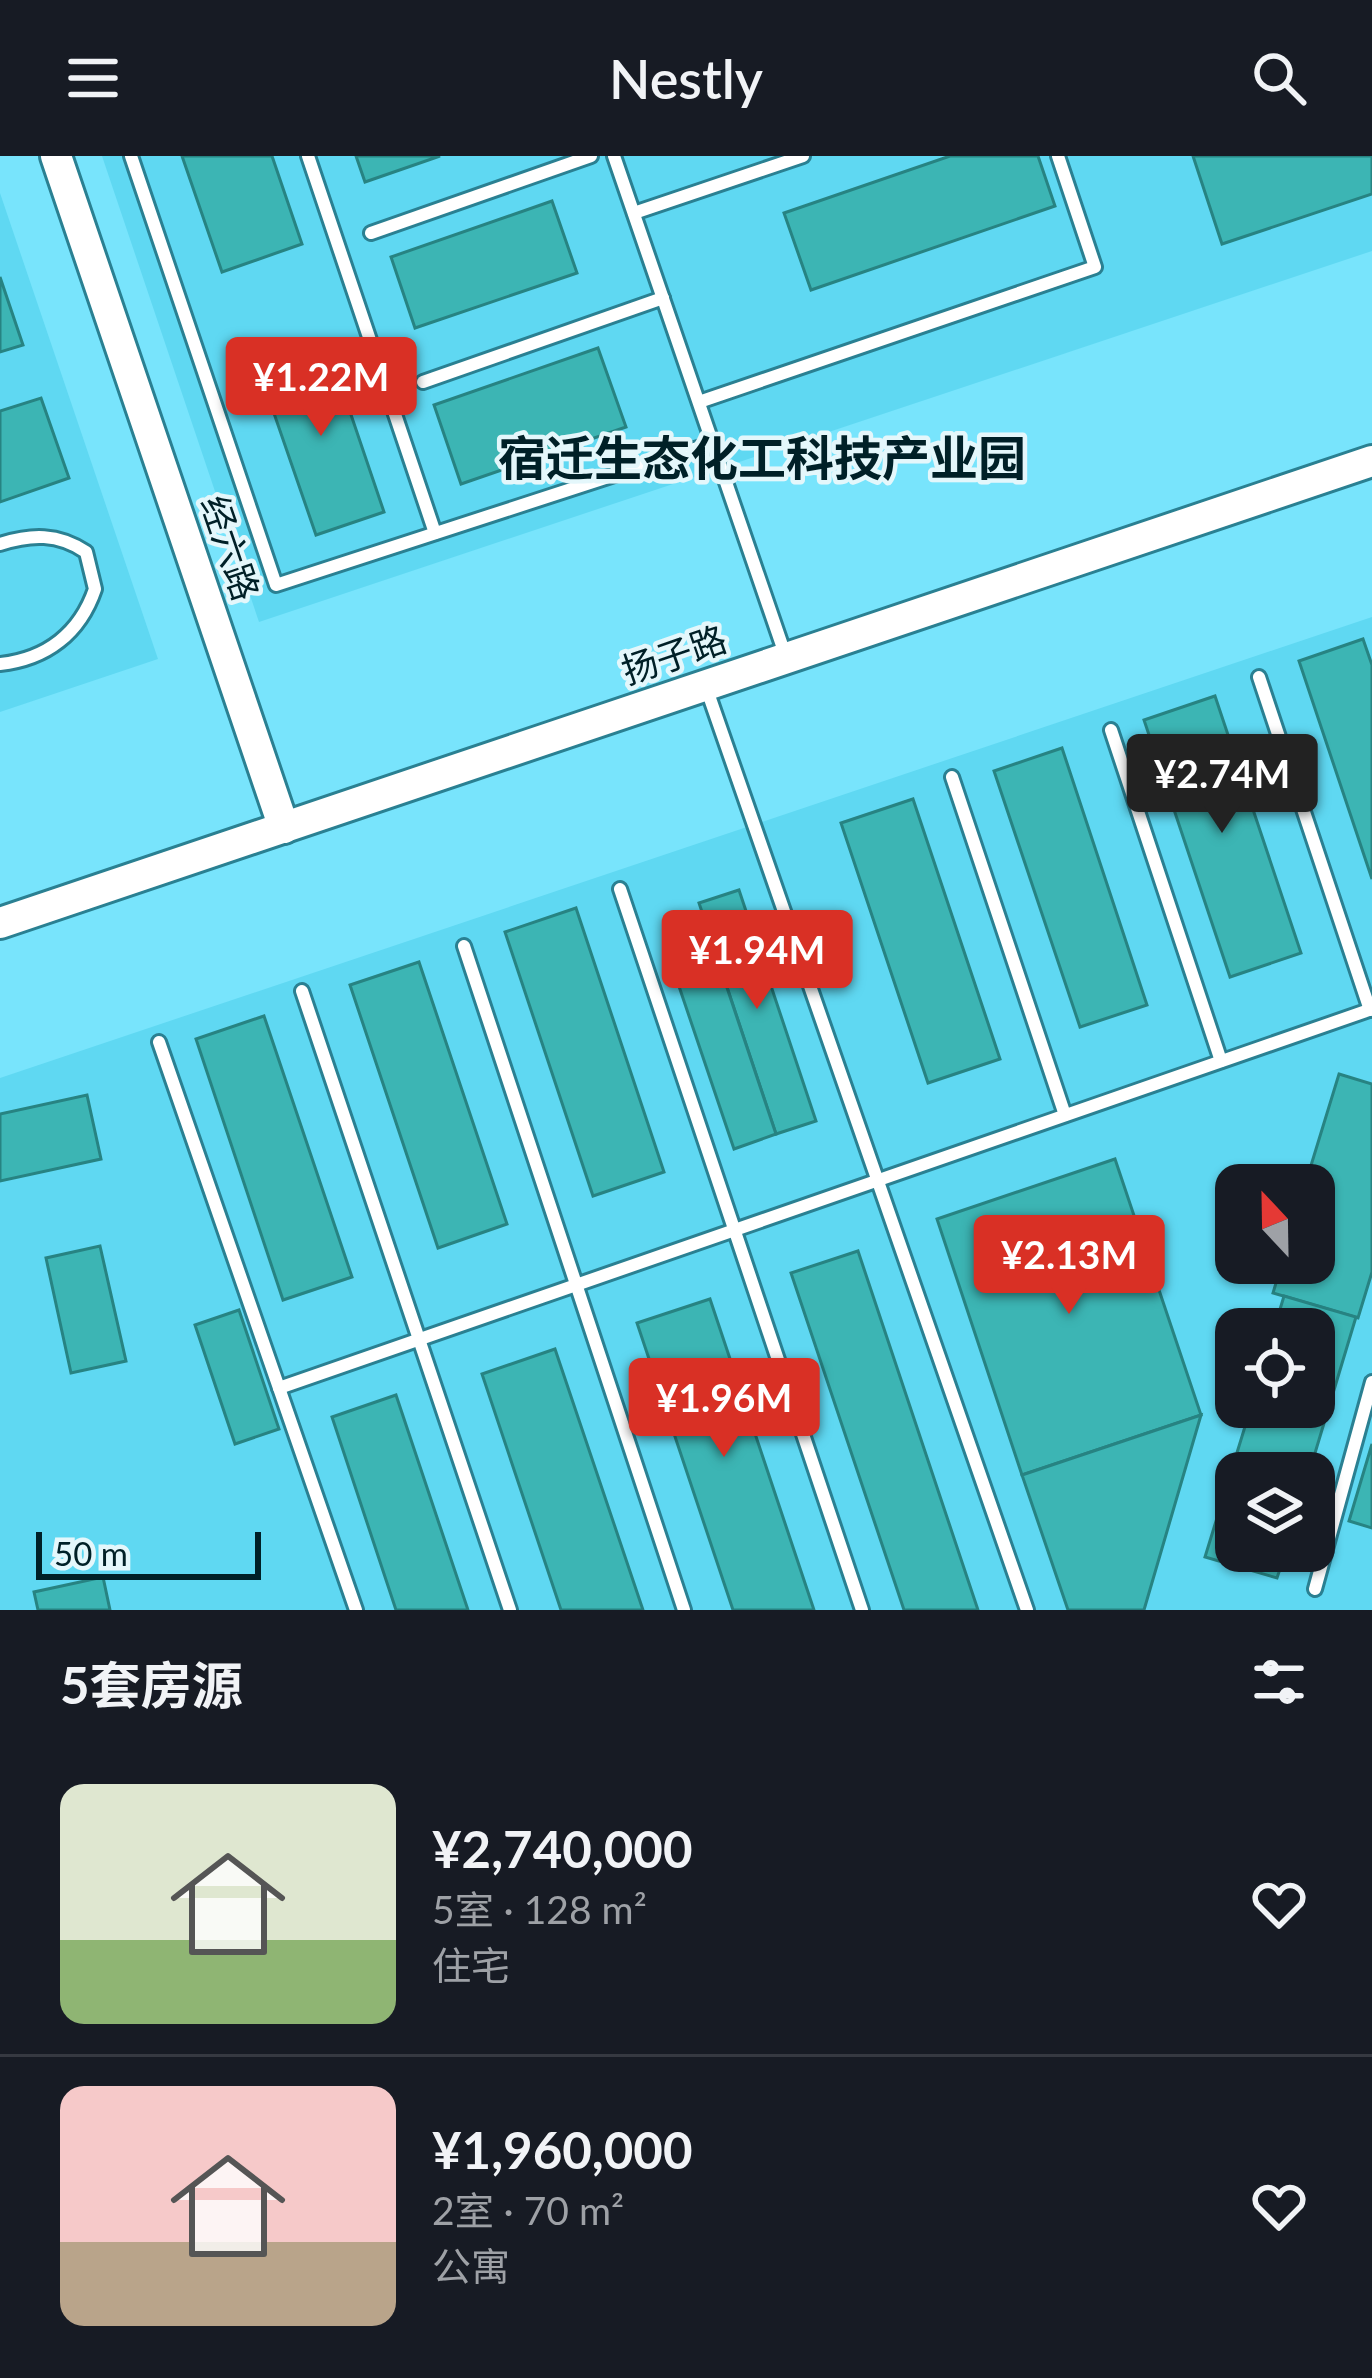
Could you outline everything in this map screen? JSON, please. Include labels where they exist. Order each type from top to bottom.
[{"type":"street","name":"经六路","points":[[56,156],[284,828]]},
{"type":"street","name":"扬子路","points":[[0,923],[1372,461]]},
{"type":"lane","points":[[131,156],[276,585],[713,443]]},
{"type":"lane","points":[[308,156],[435,533]]},
{"type":"lane","points":[[371,233],[591,156]]},
{"type":"lane","points":[[614,156],[787,658]]},
{"type":"lane","points":[[634,213],[803,156]]},
{"type":"lane","points":[[699,402],[1095,268],[1058,156]]},
{"type":"lane","points":[[423,382],[663,298]]},
{"type":"lane","points":[[0,544],[38,536],[66,538],[86,552],[95,589],[74,632],[45,651],[0,664]]},
{"type":"lane","points":[[279,1388],[1371,1010],[1259,677]]},
{"type":"lane","points":[[706,686],[1027,1610]]},
{"type":"lane","points":[[1111,730],[1221,1061]]},
{"type":"lane","points":[[952,777],[1065,1115]]},
{"type":"lane","points":[[620,889],[862,1610]]},
{"type":"lane","points":[[464,946],[685,1610]]},
{"type":"lane","points":[[302,991],[510,1610]]},
{"type":"lane","points":[[159,1042],[356,1610]]},
{"type":"lane","points":[[1315,1589],[1372,1382]]},
{"type":"shaded area","points":[[102,156],[1372,156],[1372,251],[259,622]]},
{"type":"shaded area","points":[[0,193],[158,659],[0,712]]},
{"type":"shaded area","points":[[1372,617],[1372,1610],[0,1610],[0,1078]]},
{"type":"building","points":[[182,156],[272,156],[302,244],[222,272]]},
{"type":"building","points":[[356,156],[440,156],[365,182]]},
{"type":"building","points":[[950,156],[1038,156],[1055,206],[811,290],[784,213]]},
{"type":"building","points":[[1193,156],[1372,156],[1372,194],[1222,244]]},
{"type":"building","points":[[552,201],[577,273],[415,328],[391,257]]},
{"type":"building","points":[[0,277],[23,345],[0,352]]},
{"type":"building","points":[[327,344],[384,512],[316,535],[258,367]]},
{"type":"building","points":[[598,348],[626,427],[461,484],[434,405]]},
{"type":"building","points":[[41,398],[69,478],[0,502],[0,411]]},
{"type":"building","points":[[1363,639],[1372,665],[1372,879],[1299,661]]},
{"type":"building","points":[[1215,696],[1301,953],[1230,977],[1144,720]]},
{"type":"building","points":[[1062,748],[1147,1005],[1080,1027],[994,771]]},
{"type":"building","points":[[913,799],[1000,1059],[928,1083],[841,823]]},
{"type":"building","points":[[739,890],[816,1121],[776,1134],[699,903]]},
{"type":"building","points":[[576,908],[664,1172],[593,1196],[505,932]]},
{"type":"building","points":[[707,928],[776,1134],[734,1149],[664,942]]},
{"type":"building","points":[[419,962],[507,1224],[438,1248],[350,985]]},
{"type":"building","points":[[264,1016],[352,1277],[283,1300],[196,1039]]},
{"type":"building","points":[[1339,1074],[1372,1084],[1372,1272],[1358,1318],[1273,1293],[1276,1284],[1335,1284],[1335,1164],[1311,1164]]},
{"type":"building","points":[[87,1095],[101,1159],[0,1181],[0,1114]]},
{"type":"building","points":[[1115,1159],[1201,1415],[1022,1475],[937,1219]]},
{"type":"building","points":[[100,1246],[126,1361],[71,1373],[46,1258]]},
{"type":"building","points":[[858,1251],[978,1610],[904,1610],[791,1273]]},
{"type":"building","points":[[1284,1296],[1325,1308],[1280,1308]]},
{"type":"building","points":[[710,1299],[814,1610],[733,1610],[637,1323]]},
{"type":"building","points":[[239,1310],[279,1429],[235,1444],[195,1325]]},
{"type":"building","points":[[1335,1311],[1356,1317],[1335,1387]]},
{"type":"building","points":[[555,1349],[643,1610],[561,1610],[482,1374]]},
{"type":"building","points":[[396,1395],[468,1610],[396,1610],[332,1417]]},
{"type":"building","points":[[1201,1415],[1144,1610],[1068,1610],[1022,1475]]},
{"type":"building","points":[[1245,1428],[1323,1428],[1315,1452],[1237,1452]]},
{"type":"building","points":[[1372,1444],[1372,1528],[1349,1521]]},
{"type":"building","points":[[1215,1524],[1215,1560],[1205,1557]]},
{"type":"building","points":[[103,1577],[110,1610],[38,1610],[34,1592]]},
{"type":"district","name":"宿迁生态化工科技产业园","points":[[762,459]]}]
